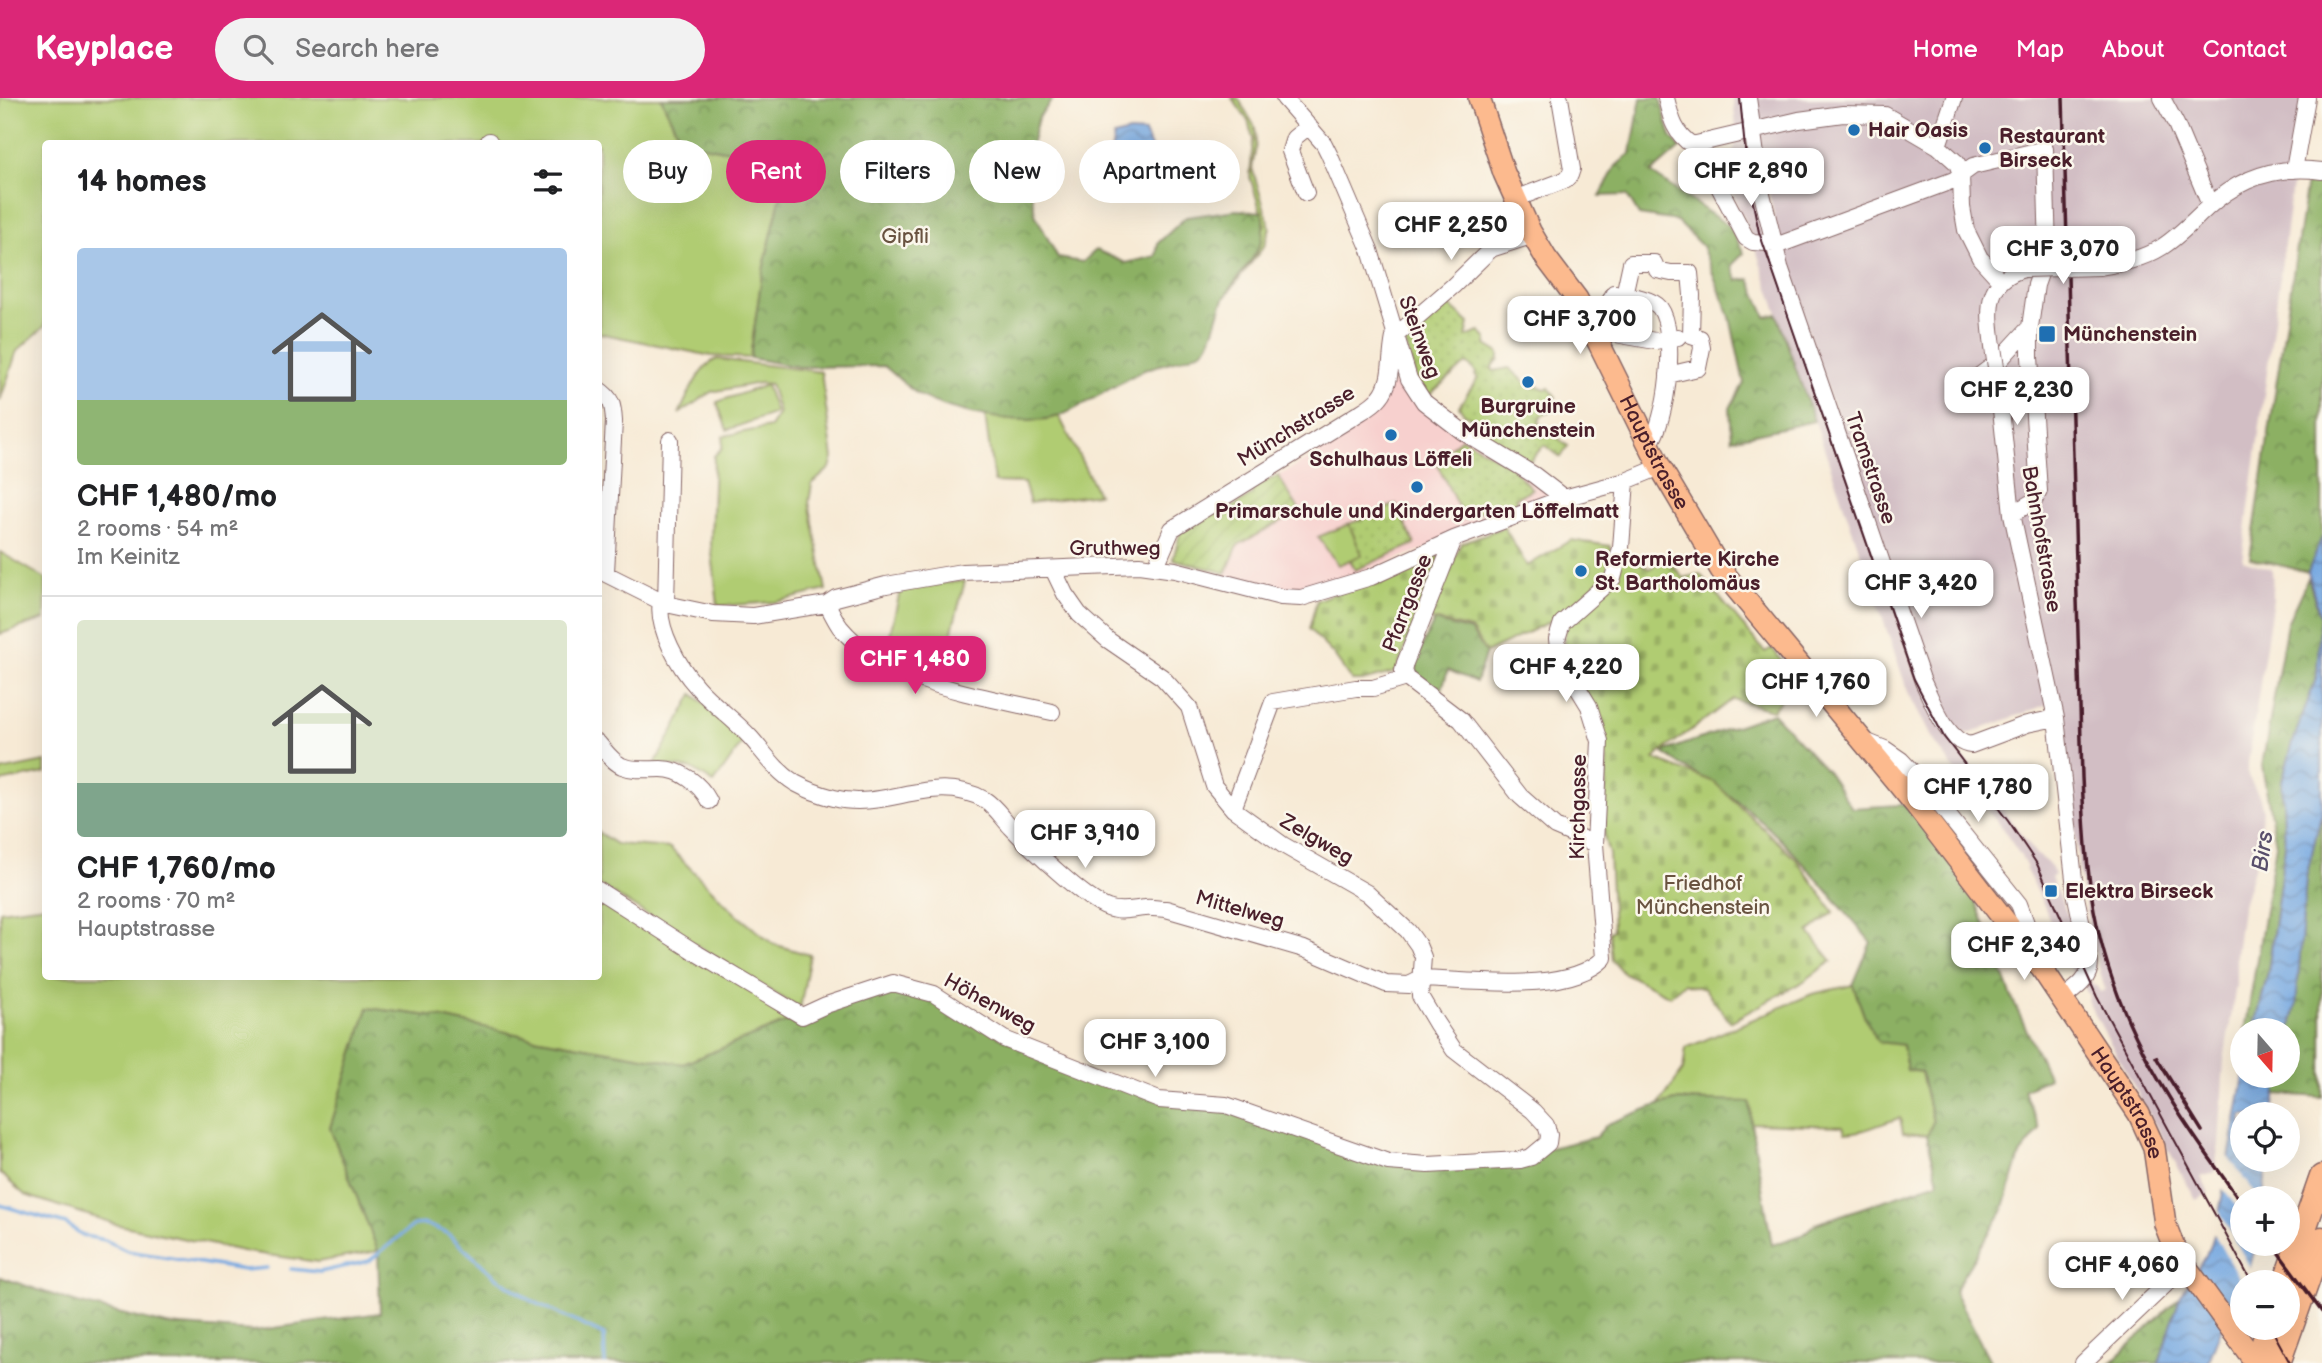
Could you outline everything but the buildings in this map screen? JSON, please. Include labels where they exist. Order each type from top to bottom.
[{"type":"highway","points":[[2290,1270],[2322,1177]]},
{"type":"highway","points":[[2278,1363],[2322,1239]]},
{"type":"main road","name":"Hauptstrasse","points":[[1479,98],[1496,151],[1530,231],[1546,258],[1572,290],[1598,334],[1660,467],[1721,570],[1916,804],[2062,999],[2139,1114],[2147,1131],[2158,1165],[2165,1224],[2176,1254],[2249,1353]]},
{"type":"street","name":"Steinweg","points":[[1284,98],[1329,154],[1370,250],[1409,379],[1424,402],[1463,432],[1534,475],[1564,498]]},
{"type":"street","points":[[1515,199],[1565,180],[1570,175],[1572,169],[1560,98]]},
{"type":"street","points":[[1666,98],[1671,120],[1680,137],[1692,145],[1799,120],[1843,114],[1885,115],[1938,146],[1957,163],[1961,174],[1966,230],[1980,258],[2000,280],[2010,273],[2024,269],[2100,267],[2144,257],[2163,246],[2210,205],[2244,181],[2294,170],[2322,171]]},
{"type":"street","name":"Tramstrasse","points":[[1748,98],[1773,244],[1918,669],[1942,718],[1958,741],[1971,745],[2027,724],[2056,718]]},
{"type":"street","points":[[1938,146],[1954,98]]},
{"type":"street","points":[[2162,98],[2176,124],[2210,205]]},
{"type":"street","points":[[2294,170],[2307,98]]},
{"type":"street","points":[[1306,193],[1290,151],[1294,138],[1309,126]]},
{"type":"street","points":[[1718,185],[1746,238],[1753,242],[1790,243],[1954,180],[1973,166],[2045,149],[2048,251],[2036,285],[2030,327],[2039,491],[2034,501],[2012,514]]},
{"type":"street","points":[[1395,333],[1401,331],[1453,286],[1491,248],[1525,238],[1530,231]]},
{"type":"street","points":[[1624,295],[1631,263],[1654,263],[1657,270],[1690,273],[1691,335]]},
{"type":"street","name":"Bahnhofstrasse","points":[[2000,280],[1992,292],[1991,322],[2012,514],[2056,718]]},
{"type":"street","points":[[1649,445],[1657,434],[1668,374],[1670,338],[1661,310],[1656,305],[1614,293],[1598,334],[1655,341],[1670,338],[1691,335],[1700,338],[1702,348],[1698,368],[1668,374]]},
{"type":"street","points":[[1971,382],[1998,362],[2030,327]]},
{"type":"street","name":"Münchstrasse","points":[[1156,566],[1172,529],[1353,417],[1380,397],[1388,382],[1390,350],[1395,333]]},
{"type":"street","points":[[602,392],[610,397],[614,421],[602,571]]},
{"type":"street","name":"Mittelweg","points":[[670,440],[664,602],[659,610],[662,627],[696,686],[750,737],[775,768],[797,784],[836,799],[862,801],[938,788],[963,792],[987,801],[1014,830],[1090,899],[1109,909],[1166,909],[1304,949],[1386,984],[1409,985],[1421,979],[1548,982],[1597,966],[1604,958]]},
{"type":"street","name":"Gruthweg","points":[[602,571],[664,602],[713,614],[753,615],[827,604],[836,598],[930,576],[962,572],[1156,566],[1282,597],[1301,598],[1371,577],[1454,540],[1564,498],[1626,481],[1660,467]]},
{"type":"street","name":"Kirchgasse","points":[[1604,958],[1595,844],[1600,741],[1589,706],[1559,657],[1557,639],[1562,623],[1613,578],[1621,548],[1626,481]]},
{"type":"street","name":"Pfarrgasse","points":[[1454,540],[1405,663],[1406,678],[1461,720],[1520,796],[1556,827],[1595,844]]},
{"type":"street","name":"Zelgweg","points":[[1054,569],[1065,594],[1079,614],[1108,640],[1162,677],[1189,707],[1214,786],[1233,808],[1283,845],[1367,893],[1408,931],[1423,957],[1420,996],[1454,1050],[1533,1111],[1546,1125],[1548,1143]]},
{"type":"street","points":[[827,604],[839,626],[862,648],[898,671],[942,685],[1052,712]]},
{"type":"street","points":[[1233,808],[1273,702],[1356,688],[1373,688],[1406,678]]},
{"type":"street","points":[[2056,718],[2076,897],[2090,967],[2083,982],[2062,999]]},
{"type":"street","points":[[602,748],[614,761],[623,766],[647,770],[664,769],[694,781],[704,791],[709,802]]},
{"type":"street","name":"Höhenweg","points":[[602,893],[802,1016],[826,1005],[893,984],[934,994],[1004,1039],[1159,1100],[1226,1105],[1388,1162],[1428,1165],[1520,1160],[1531,1157],[1548,1143]]},
{"type":"street","points":[[2083,1363],[2184,1267]]},
{"type":"shaded area","points":[[1733,98],[1743,98],[1755,180],[1938,720],[2036,854],[2050,865],[2055,875],[2051,877],[2068,916],[2073,915],[2082,962],[2094,987],[2096,985],[2100,992],[2105,991],[2079,871],[2061,699],[1966,735],[1950,725],[1925,677],[1784,262],[1748,98],[2307,98],[2294,170],[2242,560],[2272,569],[2273,599],[2248,763],[2248,776],[2260,798],[2263,811],[2254,869],[2242,908],[2236,954],[2236,985],[2224,1061],[2219,1145],[2214,1173],[2201,1177],[2209,1193],[2196,1200],[2087,1000],[2089,996],[2077,973],[2074,975],[2067,963],[2024,861],[2000,825],[1971,792],[1932,739],[1908,692],[1756,250],[1743,215],[1739,215],[1734,192],[1738,191],[1733,153],[1737,139]]},
{"type":"shaded area","name":"Primarschule und Kindergarten Löffelmatt","points":[[1409,379],[1424,402],[1564,498],[1301,594],[1224,578],[1238,545],[1300,511],[1278,476],[1319,453],[1317,447],[1392,384]]},
{"type":"green space","points":[[0,98],[661,98],[681,140],[623,140],[623,203],[712,203],[712,148],[726,150],[726,203],[779,203],[762,275],[750,358],[711,356],[602,334],[602,140],[42,140],[42,329],[17,351],[0,401]]},
{"type":"green space","name":"Gipfli","points":[[661,98],[1054,98],[1038,118],[1032,140],[969,140],[969,203],[1033,203],[1035,214],[1058,258],[1083,262],[1096,250],[1126,263],[1156,256],[1158,243],[1186,217],[1236,210],[1262,212],[1262,238],[1253,258],[1225,297],[1212,335],[1202,351],[1142,371],[1062,415],[1031,420],[991,417],[951,408],[921,396],[884,366],[799,367],[750,358],[762,275],[779,203],[826,203],[826,140],[726,140],[726,150],[712,148],[712,140],[681,140]]},
{"type":"green space","points":[[1232,98],[1238,98],[1255,127],[1256,147],[1252,168],[1270,227],[1264,246],[1225,297],[1265,225],[1250,177],[1253,138],[1248,121]]},
{"type":"green space","points":[[1641,98],[1660,98],[1671,137],[1680,148],[1651,173],[1730,227],[1744,253],[1732,265],[1737,280],[1750,279],[1766,317],[1777,314],[1814,421],[1732,439],[1730,408],[1744,383],[1730,317],[1702,246],[1677,221],[1639,215],[1627,195],[1600,196],[1616,166],[1631,153]]},
{"type":"green space","points":[[2307,181],[2322,184],[2322,537],[2308,572],[2250,558]]},
{"type":"green space","points":[[1443,300],[1469,323],[1466,337],[1480,332],[1487,339],[1486,345],[1499,353],[1499,359],[1491,368],[1494,371],[1509,368],[1532,388],[1535,385],[1549,388],[1556,397],[1549,403],[1555,409],[1541,416],[1539,423],[1568,446],[1561,457],[1544,445],[1528,461],[1481,433],[1484,424],[1464,414],[1459,406],[1478,378],[1475,375],[1477,373],[1467,363],[1429,395],[1418,385],[1403,336]]},
{"type":"green space","points":[[717,359],[821,372],[833,458],[830,468],[812,484],[809,502],[826,590],[776,602],[718,606],[711,544],[714,456],[722,448],[723,436],[770,427],[779,413],[770,384],[760,383],[711,392],[679,414],[699,375]]},
{"type":"green space","points":[[766,385],[776,413],[727,430],[717,402]]},
{"type":"green space","points":[[985,415],[1024,419],[1059,416],[1098,494],[1030,503],[1024,483],[994,482]]},
{"type":"green space","points":[[1462,438],[1510,466],[1532,489],[1515,498],[1519,505],[1508,510],[1503,502],[1464,519],[1435,460]]},
{"type":"green space","points":[[1278,476],[1300,511],[1238,545],[1226,573],[1173,559],[1181,530],[1209,514],[1222,513],[1252,495],[1253,487]]},
{"type":"green space","points":[[1396,504],[1415,544],[1355,570],[1350,560],[1362,555],[1349,524]]},
{"type":"green space","points":[[1349,524],[1362,555],[1338,565],[1318,537]]},
{"type":"green space","points":[[1504,527],[1527,566],[1571,540],[1610,546],[1612,568],[1563,615],[1486,653],[1471,629],[1429,619],[1461,543]]},
{"type":"green space","points":[[0,552],[42,577],[42,620],[0,634]]},
{"type":"green space","name":"Friedhof Münchenstein","points":[[1624,553],[1650,569],[1665,555],[1683,578],[1700,574],[1765,652],[1772,648],[1792,675],[1780,702],[1772,710],[1733,699],[1654,759],[1714,782],[1797,860],[1834,912],[1809,932],[1832,961],[1804,981],[1730,1022],[1705,989],[1684,983],[1670,996],[1622,972],[1612,960],[1609,932],[1613,930],[1609,854],[1604,837],[1607,760],[1565,654],[1564,642],[1566,625]]},
{"type":"green space","points":[[1441,555],[1396,672],[1352,681],[1333,654],[1309,629],[1317,600]]},
{"type":"green space","points":[[2308,578],[2320,617],[2317,676],[2282,781],[2285,846],[2268,971],[2257,1018],[2247,1018],[2276,844],[2262,766],[2287,623]]},
{"type":"green space","points":[[965,581],[940,677],[907,667],[885,656],[901,587]]},
{"type":"green space","points":[[1434,621],[1471,631],[1486,653],[1476,682],[1448,670],[1442,689],[1439,689],[1417,675],[1416,660]]},
{"type":"green space","points":[[693,694],[745,739],[714,783],[692,769],[655,764]]},
{"type":"green space","points":[[1773,713],[1828,772],[1852,808],[1915,804],[1962,865],[2015,1005],[2049,1078],[2024,1090],[2040,1129],[2020,1155],[2003,1210],[1954,1291],[1991,1363],[0,1363],[0,1277],[77,1303],[167,1325],[253,1331],[380,1313],[378,1251],[330,1128],[368,1008],[438,1017],[534,1038],[683,1064],[893,983],[917,988],[1004,1039],[1159,1100],[1226,1105],[1388,1162],[1486,1163],[1596,1137],[1607,1124],[1680,1100],[1750,1102],[1751,1123],[1772,1245],[1802,1235],[1815,1224],[1938,1182],[1927,1135],[1933,1122],[1921,1072],[1907,1070],[1903,1045],[1878,1042],[1865,1018],[1853,985],[1871,942],[1808,869],[1757,817],[1729,795],[1662,752]]},
{"type":"green space","points":[[42,763],[42,774],[0,782],[0,771]]},
{"type":"green space","points":[[2322,811],[2322,1097],[2275,1094],[2276,1088],[2300,1088],[2300,1018],[2293,1018],[2306,878]]},
{"type":"green space","points":[[602,835],[616,844],[670,848],[737,915],[773,944],[810,955],[800,1009],[602,887]]},
{"type":"green space","points":[[602,897],[797,1018],[683,1064],[534,1038],[438,1017],[368,1008],[330,1128],[378,1251],[318,1262],[247,1252],[119,1225],[25,1195],[0,1173],[0,911],[42,905],[42,980],[602,980]]},
{"type":"green space","points":[[1853,985],[1865,1018],[1903,1045],[1907,1070],[1921,1072],[1933,1122],[1927,1135],[1903,1133],[1900,1118],[1866,1130],[1845,1133],[1843,1126],[1751,1123],[1750,1103],[1680,1100],[1659,1105],[1683,1070],[1686,1048],[1812,994]]},
{"type":"green space","points":[[2180,1297],[2159,1363],[2111,1363]]},
{"type":"water","points":[[1129,132],[1145,133],[1148,140],[1113,140],[1114,136]]},
{"type":"water","name":"Birs","points":[[2322,537],[2322,811],[2306,878],[2293,1018],[2257,1018],[2268,973],[2285,846],[2282,781],[2317,676],[2320,617],[2308,572]]},
{"type":"water","points":[[2242,1088],[2277,1088],[2274,1102],[2239,1102]]},
{"type":"water","points":[[2230,1153],[2230,1172],[2266,1172],[2264,1186],[2230,1186],[2230,1256],[2253,1256],[2249,1270],[2230,1270],[2230,1315],[2208,1363],[2159,1363],[2180,1297],[2210,1248]]},
{"type":"pier","points":[[2225,1152],[2230,1159],[2230,1172],[2240,1172],[2250,1186],[2230,1186],[2230,1198],[2220,1185]]},
{"type":"pier","points":[[2217,1207],[2230,1231],[2230,1256],[2244,1256],[2251,1270],[2234,1270],[2212,1230]]},
{"type":"waterway","points":[[0,1205],[66,1224],[84,1236],[105,1240],[127,1251],[244,1270],[267,1268]]},
{"type":"waterway","points":[[291,1269],[320,1272],[369,1261],[414,1225],[425,1224],[447,1233],[496,1277],[530,1300],[604,1335],[605,1363]]},
{"type":"tram line","points":[[1740,98],[1748,179],[1759,232],[1914,679],[1944,737],[2037,864],[2097,997],[2245,1270]]},
{"type":"tram line","points":[[2278,1340],[2290,1363]]},
{"type":"railway","points":[[2063,98],[2082,777],[2091,893],[2104,952],[2132,1029],[2171,1100],[2230,1186]]},
{"type":"railway","points":[[2156,1057],[2202,1131]]},
{"type":"railway","points":[[2281,1256],[2322,1312]]},
{"type":"place","name":"Hair Oasis","points":[[1854,130]]},
{"type":"place","name":"Restaurant Birseck","points":[[1985,148]]},
{"type":"place","name":"Münchenstein","points":[[2047,334]]},
{"type":"place","name":"Burgruine Münchenstein","points":[[1528,382]]},
{"type":"place","name":"Schulhaus Löffeli","points":[[1391,435]]},
{"type":"place","name":"Primarschule und Kindergarten Löffelmatt","points":[[1417,487]]},
{"type":"place","name":"Reformierte Kirche St. Bartholomäus","points":[[1581,571]]},
{"type":"place","name":"Elektra Birseck","points":[[2051,891]]}]
